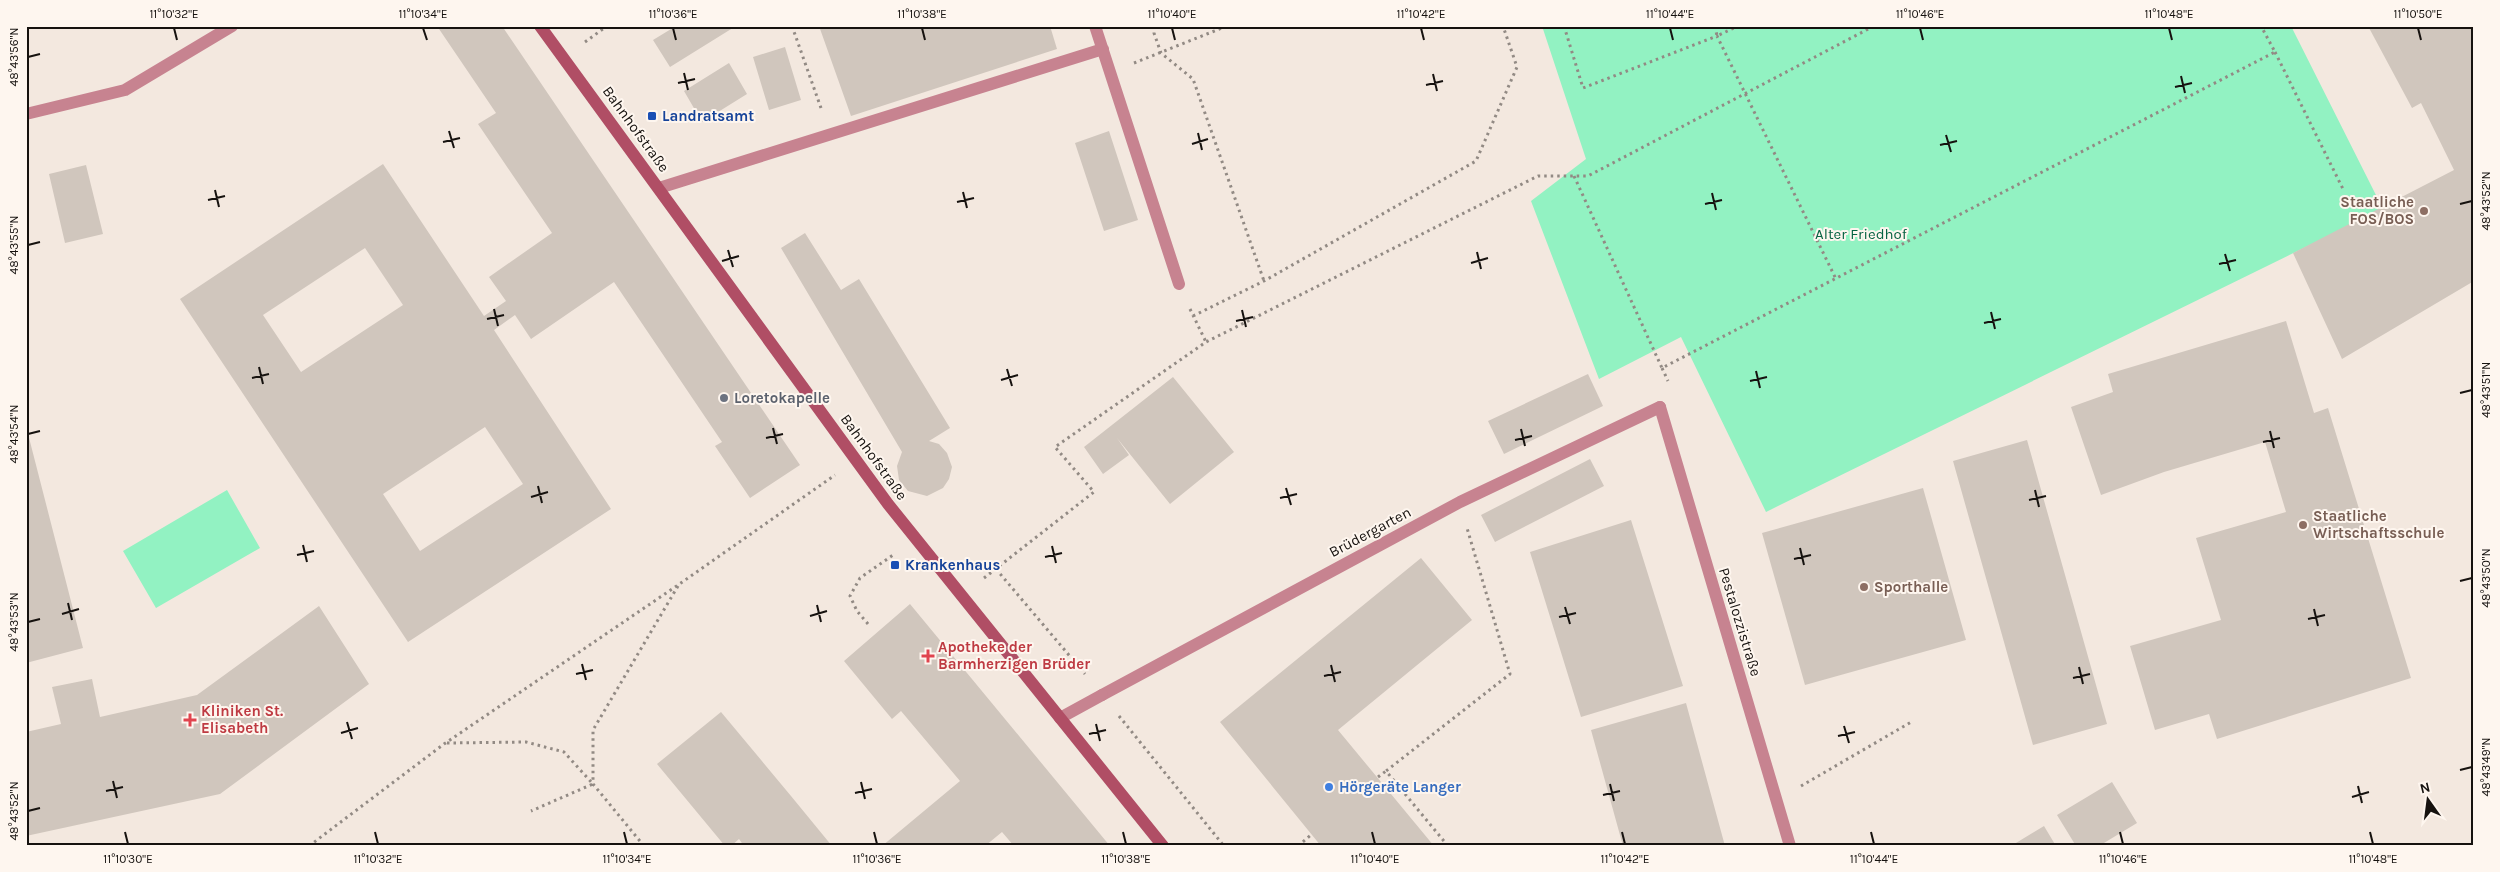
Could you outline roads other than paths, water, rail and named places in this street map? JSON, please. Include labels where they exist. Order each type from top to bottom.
[{"type":"main road","name":"Bahnhofstraße","points":[[540,26],[856,460],[962,596],[1163,846]]},
{"type":"street","points":[[26,114],[125,90],[232,26]]},
{"type":"street","points":[[1095,26],[1179,284]]},
{"type":"street","points":[[659,188],[1103,49]]},
{"type":"street","name":"Brüdergarten","points":[[1060,718],[1460,502],[1660,407]]},
{"type":"street","name":"Pestalozzistraße","points":[[1660,407],[1790,846]]},
{"type":"place","name":"Landratsamt","points":[[652,116]]},
{"type":"place","name":"Staatliche FOS/BOS","points":[[2424,211]]},
{"type":"place","name":"Loretokapelle","points":[[724,398]]},
{"type":"place","name":"Staatliche Wirtschaftsschule","points":[[2303,525]]},
{"type":"place","name":"Krankenhaus","points":[[895,565]]},
{"type":"place","name":"Sporthalle","points":[[1864,587]]},
{"type":"place","name":"Apotheke der Barmherzigen Brüder","points":[[928,656]]},
{"type":"place","name":"Kliniken St. Elisabeth","points":[[190,720]]},
{"type":"place","name":"Hörgeräte Langer","points":[[1329,787]]},
{"type":"park label","name":"Alter Friedhof","points":[[1861,234]]}]
